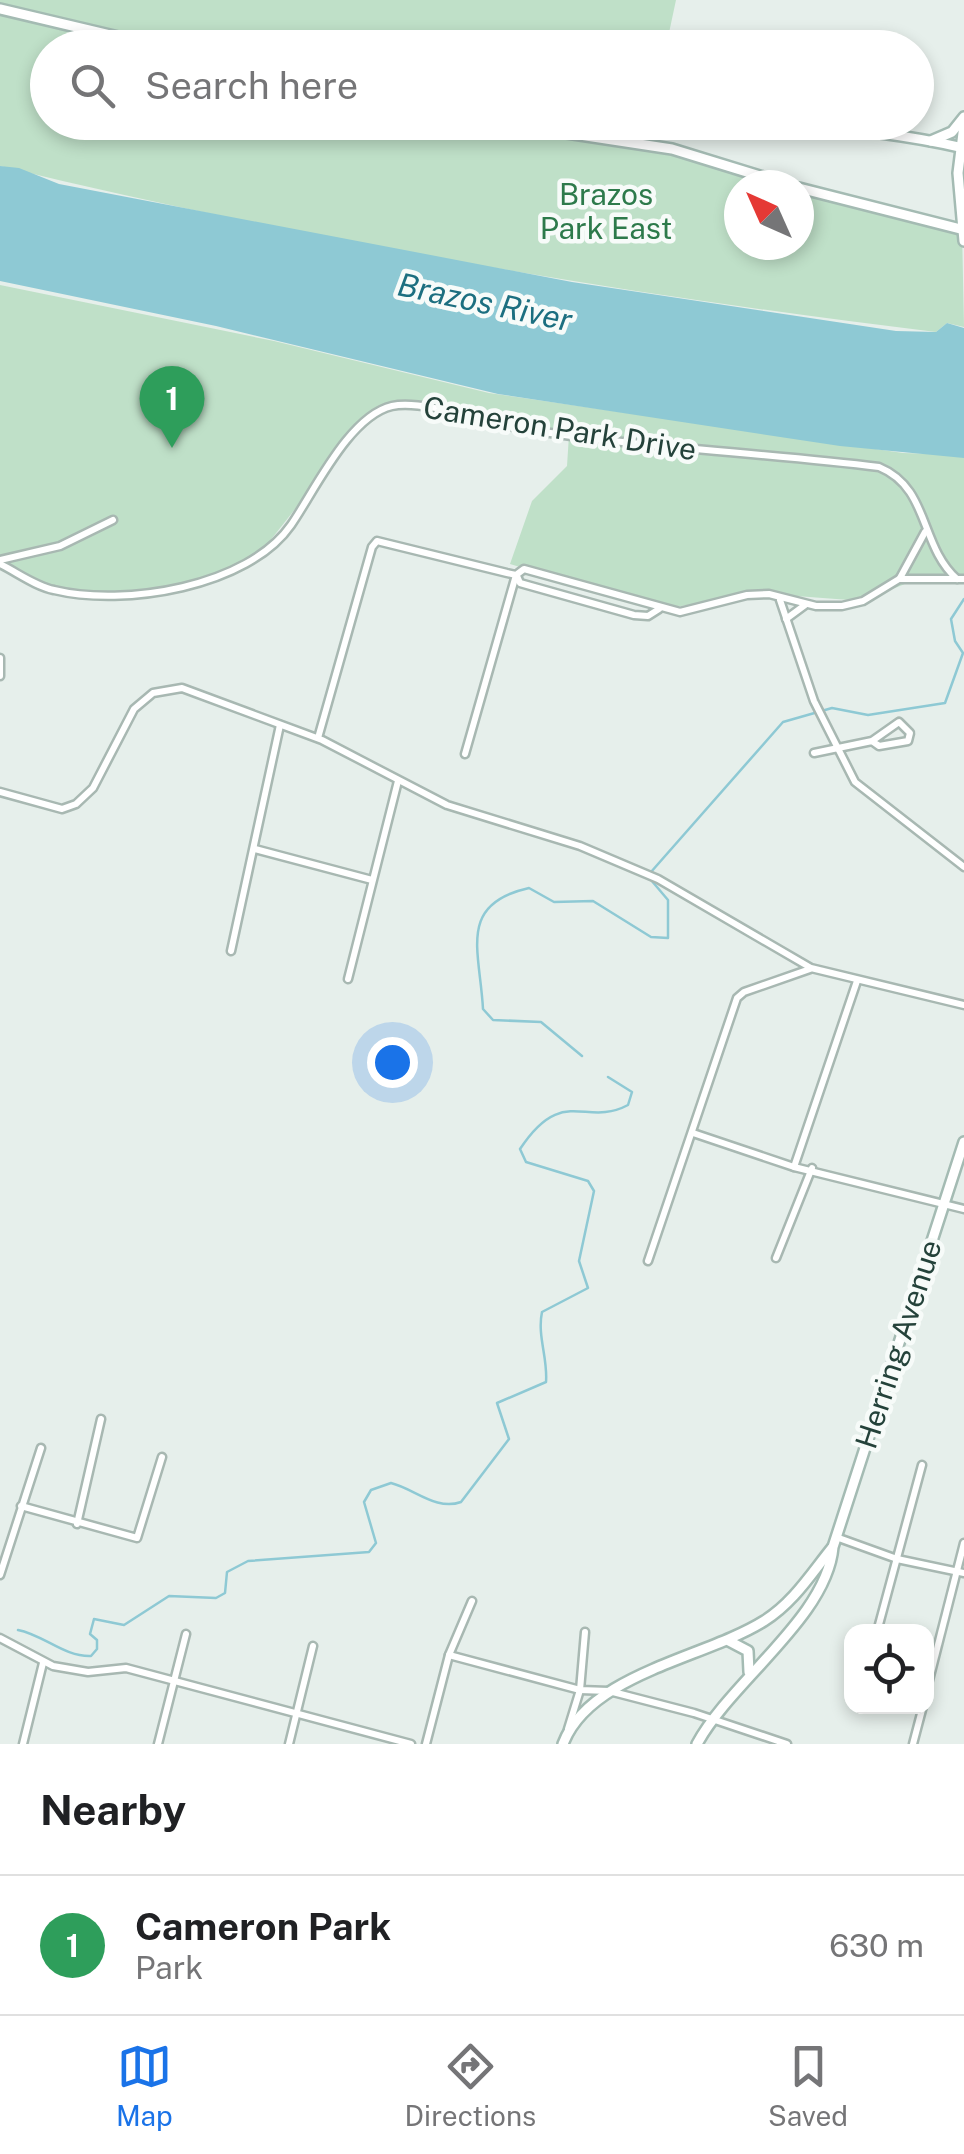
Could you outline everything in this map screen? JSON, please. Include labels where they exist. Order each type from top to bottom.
[{"type":"main road","points":[[0,10],[87,30]]},
{"type":"main road","points":[[934,140],[952,132],[964,121]]},
{"type":"main road","points":[[964,121],[964,241]]},
{"type":"main road","points":[[629,140],[745,170]]},
{"type":"main road","points":[[906,140],[962,147]]},
{"type":"main road","points":[[928,142],[933,140]]},
{"type":"main road","points":[[814,192],[963,230]]},
{"type":"main road","name":"Herring Avenue","points":[[697,1744],[711,1720],[819,1590],[832,1566],[835,1542],[964,1142]]},
{"type":"main road","name":"Herring Avenue","points":[[564,1740],[586,1709],[609,1691],[727,1640],[784,1607],[835,1542]]},
{"type":"main road","points":[[727,1640],[748,1651],[749,1675]]},
{"type":"street","name":"Cameron Park Drive","points":[[0,562],[41,586],[68,593],[166,591],[211,582],[246,566],[278,541],[320,476],[370,417],[404,404],[616,441],[879,467],[910,488],[933,552],[961,579]]},
{"type":"street","points":[[0,562],[60,546],[113,520]]},
{"type":"street","points":[[900,579],[925,532]]},
{"type":"street","points":[[318,738],[372,546],[382,540],[516,575],[520,583],[634,615],[648,616],[659,609]]},
{"type":"street","points":[[466,754],[516,575],[524,569],[652,603],[659,609],[690,612],[747,594],[842,606],[863,601],[900,579],[961,579]]},
{"type":"street","points":[[779,598],[814,702],[836,749],[863,792],[964,867]]},
{"type":"street","points":[[786,619],[807,604]]},
{"type":"street","points":[[0,658],[0,676]]},
{"type":"street","points":[[0,792],[62,808],[76,804],[93,788],[134,708],[162,690],[182,688],[318,738],[447,805],[516,824],[658,879],[811,968],[964,1005]]},
{"type":"street","points":[[814,753],[872,741],[898,722],[910,732],[908,740],[900,744],[879,746],[872,741]]},
{"type":"street","points":[[231,951],[280,725]]},
{"type":"street","points":[[348,979],[398,781]]},
{"type":"street","points":[[255,849],[372,880]]},
{"type":"street","points":[[648,1261],[692,1133],[690,1126],[740,995],[811,968]]},
{"type":"street","points":[[794,1167],[857,981]]},
{"type":"street","points":[[692,1133],[794,1167],[812,1168],[964,1209]]},
{"type":"street","points":[[776,1258],[812,1168]]},
{"type":"street","points":[[77,1524],[102,1419]]},
{"type":"street","points":[[0,1575],[42,1448]]},
{"type":"street","points":[[21,1506],[137,1538],[162,1457]]},
{"type":"street","points":[[880,1624],[922,1465]]},
{"type":"street","points":[[835,1542],[961,1572]]},
{"type":"street","points":[[934,1665],[961,1572],[964,1543]]},
{"type":"street","points":[[426,1744],[449,1656],[472,1601]]},
{"type":"street","points":[[564,1740],[580,1690],[586,1632]]},
{"type":"street","points":[[158,1744],[186,1634]]},
{"type":"street","points":[[0,1638],[43,1663],[88,1672],[126,1668],[411,1744]]},
{"type":"street","points":[[289,1744],[313,1646]]},
{"type":"street","points":[[449,1656],[580,1690],[609,1691],[788,1744]]},
{"type":"street","points":[[23,1744],[43,1663]]},
{"type":"street","points":[[914,1744],[921,1714]]},
{"type":"green space","name":"Brazos Park East","points":[[0,0],[676,0],[670,30],[30,30],[30,140],[627,140],[737,170],[724,170],[724,260],[814,260],[814,191],[962,229],[964,327],[947,323],[936,332],[583,283],[349,241],[0,166]]},
{"type":"green space","points":[[0,285],[274,341],[489,393],[903,453],[964,455],[964,574],[922,577],[863,601],[769,594],[659,609],[510,564],[532,501],[567,466],[569,435],[391,406],[348,442],[258,556],[200,584],[116,592],[52,590],[0,564]]},
{"type":"water","name":"Brazos River","points":[[0,166],[19,168],[59,184],[572,282],[896,331],[936,332],[947,323],[964,328],[964,458],[840,446],[498,394],[216,326],[0,281]]},
{"type":"waterway","points":[[651,872],[783,722],[832,708],[868,715],[945,703],[963,653],[955,641],[951,619],[964,599]]},
{"type":"waterway","points":[[582,1056],[541,1022],[493,1020],[483,1009],[477,949],[482,918],[506,895],[529,888],[554,902],[593,901],[651,937],[668,938],[668,900],[651,880]]},
{"type":"waterway","points":[[18,1630],[72,1653],[91,1656],[97,1649],[97,1640],[90,1634],[94,1619],[124,1625],[169,1596],[216,1598],[225,1593],[227,1572],[248,1561],[369,1552],[376,1543],[364,1502],[371,1490],[391,1483],[434,1502],[461,1502],[509,1439],[497,1403],[546,1382],[542,1312],[588,1288],[579,1261],[594,1191],[588,1181],[526,1162],[520,1149],[549,1118],[574,1111],[613,1111],[628,1105],[632,1092],[608,1077]]},
{"type":"place","name":"Cameron Park","points":[[172,448]]}]
